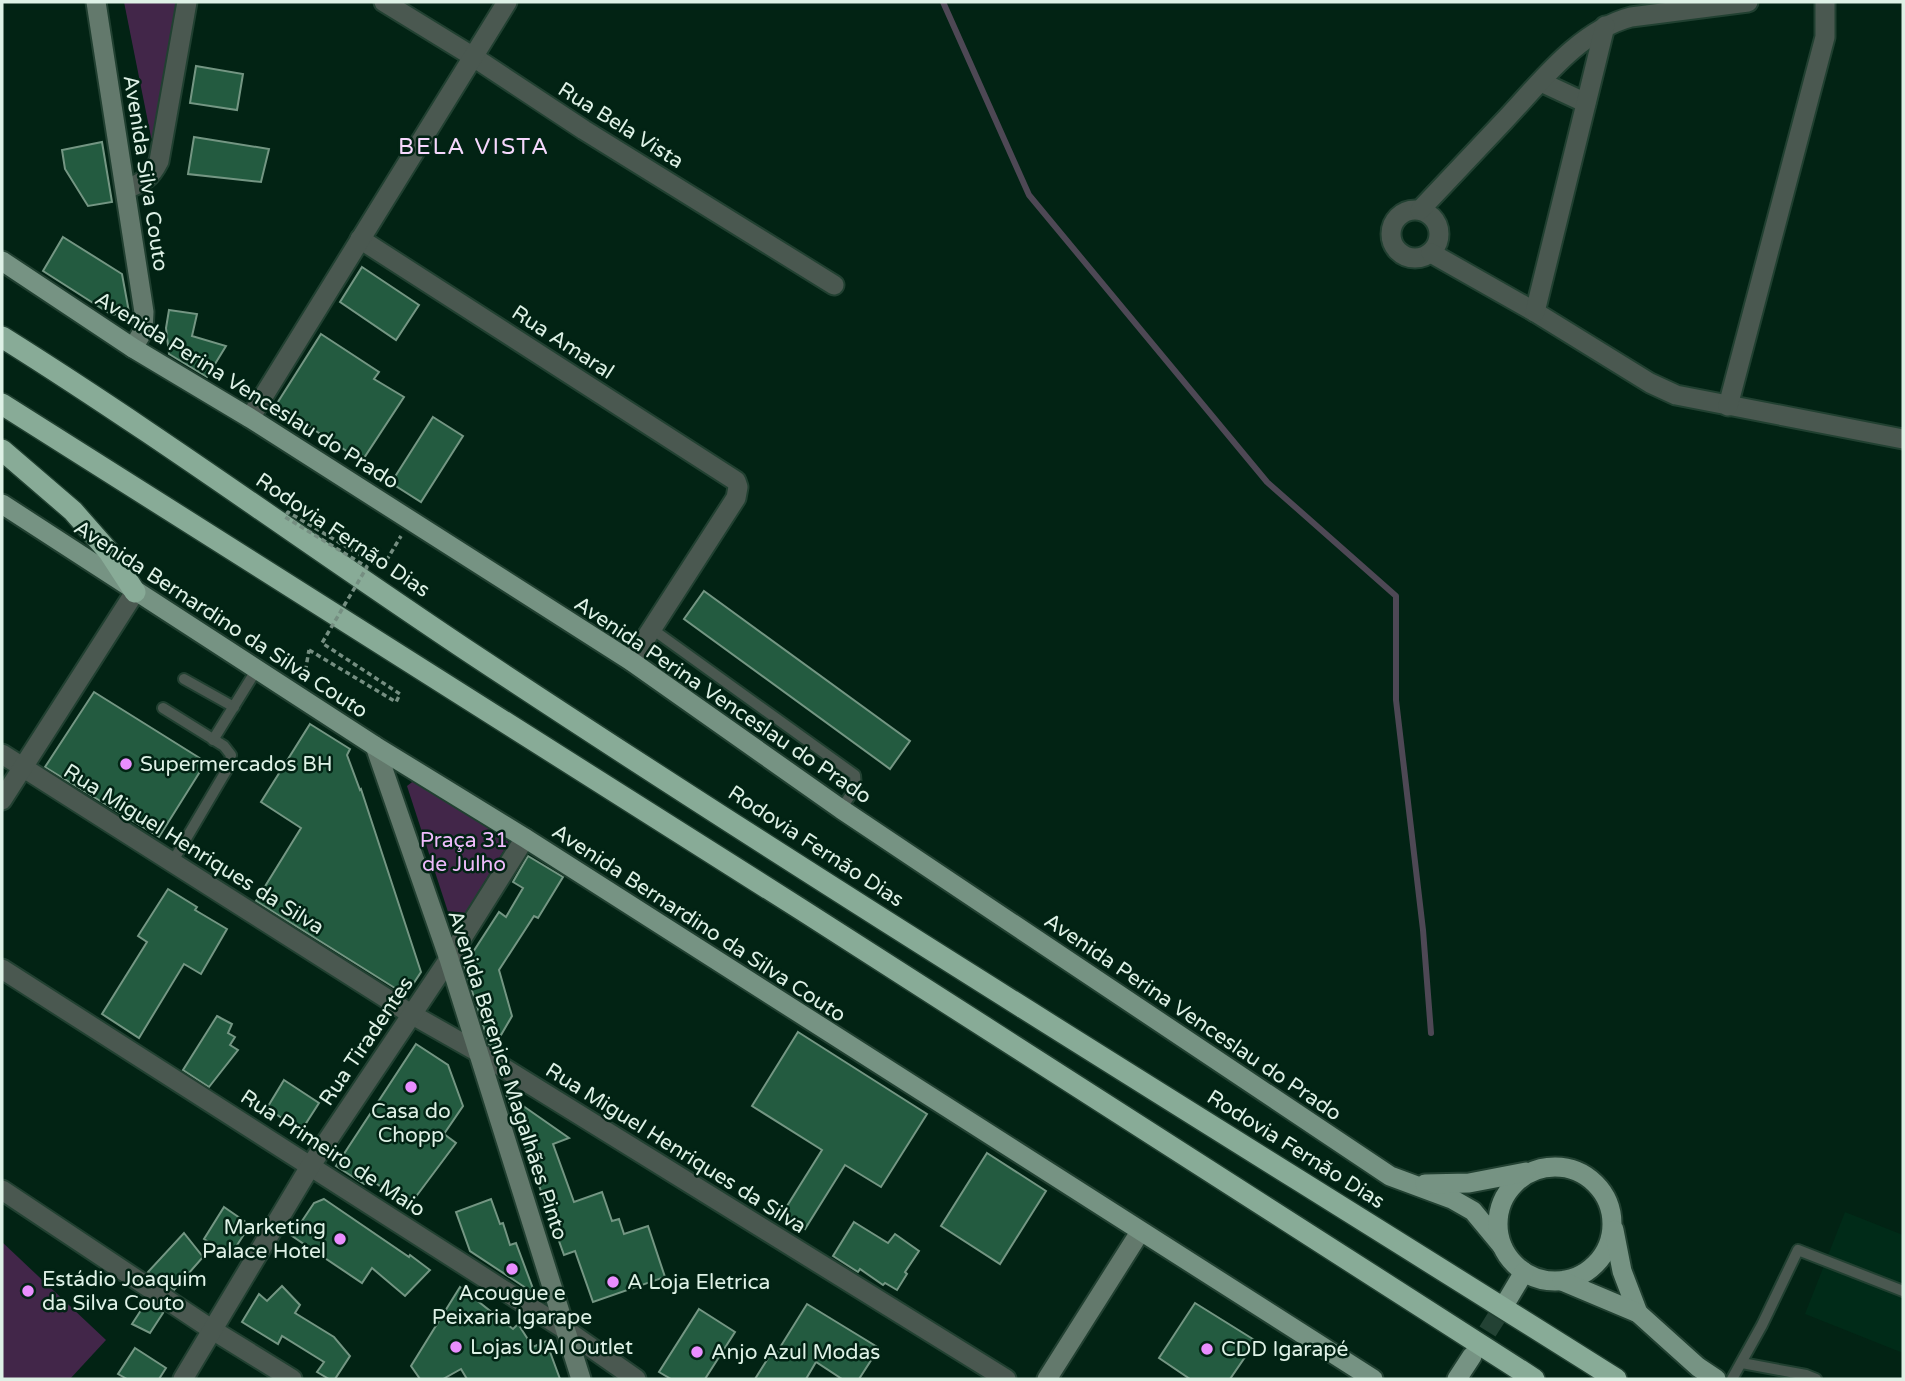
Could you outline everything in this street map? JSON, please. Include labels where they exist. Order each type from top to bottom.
[{"type":"highway","points":[[2,330],[96,396]]},
{"type":"highway","name":"Rodovia Fernão Dias","points":[[2,337],[96,396],[486,662],[821,879],[1616,1379]]},
{"type":"highway","points":[[2,404],[802,910],[1534,1379]]},
{"type":"highway","points":[[2,450],[73,511],[109,552],[135,592]]},
{"type":"highway","points":[[1503,1359],[1527,1379]]},
{"type":"main road","name":"Avenida Silva Couto","points":[[96,2],[145,319],[143,331],[133,348]]},
{"type":"main road","name":"Avenida Perina Venceslau do Prado","points":[[2,261],[133,348],[250,418],[631,661],[841,809],[1390,1176],[1452,1199],[1473,1211],[1502,1247]]},
{"type":"main road","name":"Avenida Bernardino da Silva Couto","points":[[2,504],[375,746],[525,838],[1373,1379]]},
{"type":"main road","name":"Avenida Berenice Magalhães Pinto","points":[[375,746],[449,959],[581,1379]]},
{"type":"main road","points":[[1612,1220],[1611,1238],[1604,1254],[1593,1267],[1579,1276],[1562,1281],[1542,1280],[1524,1272],[1511,1261],[1502,1247],[1498,1230],[1502,1204],[1515,1182],[1530,1172],[1547,1166],[1566,1167],[1584,1174],[1599,1186],[1608,1202],[1612,1220],[1622,1271],[1638,1312]]},
{"type":"main road","name":"Avenida Perina Venceslau do Prado","points":[[1413,1184],[1469,1183],[1530,1172]]},
{"type":"main road","points":[[1047,1379],[1140,1232]]},
{"type":"main road","points":[[1508,1298],[1524,1272]]},
{"type":"main road","points":[[1562,1281],[1638,1312],[1673,1346],[1716,1379]]},
{"type":"main road","points":[[1457,1379],[1472,1356]]},
{"type":"street","points":[[126,189],[141,184],[152,175],[159,161],[187,2]]},
{"type":"street","name":"Rua Bela Vista","points":[[384,2],[834,285]]},
{"type":"street","points":[[250,418],[507,2]]},
{"type":"street","points":[[1420,210],[1541,82],[1605,26],[1631,17],[1748,2]]},
{"type":"street","points":[[1728,406],[1825,37],[1825,2]]},
{"type":"street","points":[[1535,312],[1605,26]]},
{"type":"street","points":[[1541,82],[1586,103]]},
{"type":"street","points":[[1420,210],[1427,213],[1438,225],[1439,240],[1431,253],[1416,259],[1409,258],[1396,249],[1391,233],[1397,218],[1404,213],[1420,210]]},
{"type":"street","name":"Rua Amaral","points":[[360,239],[732,478],[738,487],[736,498],[652,629]]},
{"type":"street","points":[[1431,253],[1664,390],[1691,399],[1903,439]]},
{"type":"street","points":[[2,800],[135,592]]},
{"type":"street","points":[[631,661],[652,629]]},
{"type":"street","name":"Rua Miguel Henriques da Silva","points":[[2,754],[411,1014],[478,1052],[1006,1379]]},
{"type":"street","name":"Rua Tiradentes","points":[[183,1379],[311,1165],[449,959],[525,838]]},
{"type":"street","name":"Rua Primeiro de Maio","points":[[2,969],[311,1165],[566,1330],[636,1379]]},
{"type":"street","points":[[2,1189],[211,1329],[292,1379]]},
{"type":"lane","points":[[652,629],[855,775],[856,787],[841,809]]},
{"type":"lane","points":[[214,740],[257,669]]},
{"type":"lane","points":[[184,679],[234,707]]},
{"type":"lane","points":[[163,708],[229,750],[231,761],[173,861]]},
{"type":"lane","points":[[1732,1379],[1798,1250],[1903,1291]]},
{"type":"lane","points":[[1742,1363],[1816,1379]]},
{"type":"path","points":[[302,697],[309,650],[396,702],[400,694],[322,643],[366,567],[285,517],[288,512],[382,568],[411,520]]},
{"type":"shaded area","points":[[1845,1212],[1903,1235],[1903,1353],[1805,1314]]},
{"type":"green space","points":[[124,2],[177,2],[153,147]]},
{"type":"green space","name":"Praça 31 de Julho","points":[[416,779],[509,842],[464,915],[450,918],[407,786]]},
{"type":"green space","name":"Estádio Joaquim da Silva Couto","points":[[2,1242],[106,1340],[70,1379],[2,1379]]},
{"type":"building","points":[[196,66],[243,74],[237,110],[190,103]]},
{"type":"building","points":[[194,137],[269,149],[261,182],[188,174]]},
{"type":"building","points":[[102,142],[112,202],[88,206],[65,169],[62,150]]},
{"type":"building","points":[[63,237],[122,274],[129,312],[112,315],[43,271]]},
{"type":"building","points":[[362,267],[419,305],[396,340],[340,302]]},
{"type":"building","points":[[169,310],[197,314],[192,336],[226,346],[207,377],[169,354],[166,328]]},
{"type":"building","points":[[321,334],[379,372],[374,379],[404,397],[362,461],[276,405]]},
{"type":"building","points":[[433,417],[463,436],[421,502],[391,483]]},
{"type":"building","points":[[704,591],[910,741],[890,769],[684,619]]},
{"type":"building","name":"Supermercados BH","points":[[94,692],[206,762],[159,837],[45,767]]},
{"type":"building","points":[[310,724],[350,749],[347,755],[361,789],[421,972],[406,995],[256,901],[301,828],[261,802]]},
{"type":"building","points":[[528,856],[563,877],[538,918],[534,916],[499,970],[512,1016],[494,1047],[489,1044],[464,966],[499,912],[506,917],[523,888],[513,882]]},
{"type":"building","points":[[168,889],[197,907],[195,910],[227,929],[201,974],[184,964],[139,1038],[102,1014],[147,942],[138,936]]},
{"type":"building","points":[[217,1016],[232,1024],[228,1033],[235,1037],[230,1045],[238,1050],[209,1087],[183,1070]]},
{"type":"building","points":[[798,1032],[927,1114],[881,1187],[845,1165],[805,1229],[782,1214],[822,1150],[752,1106]]},
{"type":"building","points":[[416,1044],[448,1065],[463,1106],[444,1134],[456,1143],[409,1206],[368,1178],[364,1184],[336,1166]]},
{"type":"building","points":[[284,1080],[319,1103],[301,1131],[267,1108]]},
{"type":"building","points":[[506,1094],[569,1138],[553,1144],[574,1202],[602,1192],[612,1221],[619,1219],[624,1234],[648,1226],[665,1277],[593,1302],[575,1251],[564,1255]]},
{"type":"building","points":[[987,1153],[1046,1191],[1000,1264],[941,1226]]},
{"type":"building","name":"Marketing Palace Hotel","points":[[324,1199],[430,1270],[405,1296],[372,1268],[362,1283],[292,1236],[314,1203]]},
{"type":"building","points":[[491,1199],[510,1245],[516,1243],[535,1294],[470,1251],[456,1212]]},
{"type":"building","points":[[224,1207],[250,1225],[230,1256],[204,1239]]},
{"type":"building","points":[[854,1222],[888,1243],[895,1234],[919,1251],[897,1290],[885,1283],[883,1285],[860,1269],[858,1272],[833,1256]]},
{"type":"building","points":[[184,1233],[203,1257],[174,1290],[148,1272]]},
{"type":"building","points":[[282,1286],[300,1305],[295,1313],[334,1337],[350,1356],[335,1379],[329,1379],[317,1372],[324,1362],[282,1336],[278,1344],[242,1322],[259,1294],[267,1301]]},
{"type":"building","points":[[460,1287],[513,1329],[518,1324],[533,1347],[546,1341],[560,1379],[467,1379],[461,1369],[443,1379],[420,1379],[411,1366]]},
{"type":"building","points":[[147,1301],[163,1313],[150,1333],[132,1324]]},
{"type":"building","name":"CDD Igarapé","points":[[1195,1303],[1256,1341],[1230,1379],[1190,1379],[1159,1358]]},
{"type":"building","points":[[807,1304],[879,1348],[859,1379],[842,1379],[816,1362],[806,1379],[755,1379],[770,1355],[774,1357]]},
{"type":"building","name":"Anjo Azul Modas","points":[[699,1309],[735,1332],[705,1379],[671,1379],[659,1372]]},
{"type":"building","points":[[135,1348],[166,1368],[159,1379],[127,1379],[118,1374]]},
{"type":"waterway","points":[[943,2],[1029,195],[1267,482],[1396,596],[1396,700],[1423,930],[1431,1033]]},
{"type":"tunnel","points":[[1472,1356],[1508,1299]]},
{"type":"place","name":"Supermercados BH","points":[[126,764]]},
{"type":"place","name":"Casa do Chopp","points":[[411,1087]]},
{"type":"place","name":"Marketing Palace Hotel","points":[[340,1239]]},
{"type":"place","name":"Acougue e Peixaria Igarape","points":[[512,1269]]},
{"type":"place","name":"A Loja Eletrica","points":[[613,1282]]},
{"type":"place","name":"Estádio Joaquim da Silva Couto","points":[[28,1291]]},
{"type":"place","name":"Lojas UAI Outlet","points":[[456,1347]]},
{"type":"place","name":"CDD Igarapé","points":[[1207,1349]]},
{"type":"place","name":"Anjo Azul Modas","points":[[697,1352]]},
{"type":"district","name":"BELA VISTA","points":[[474,146]]}]
